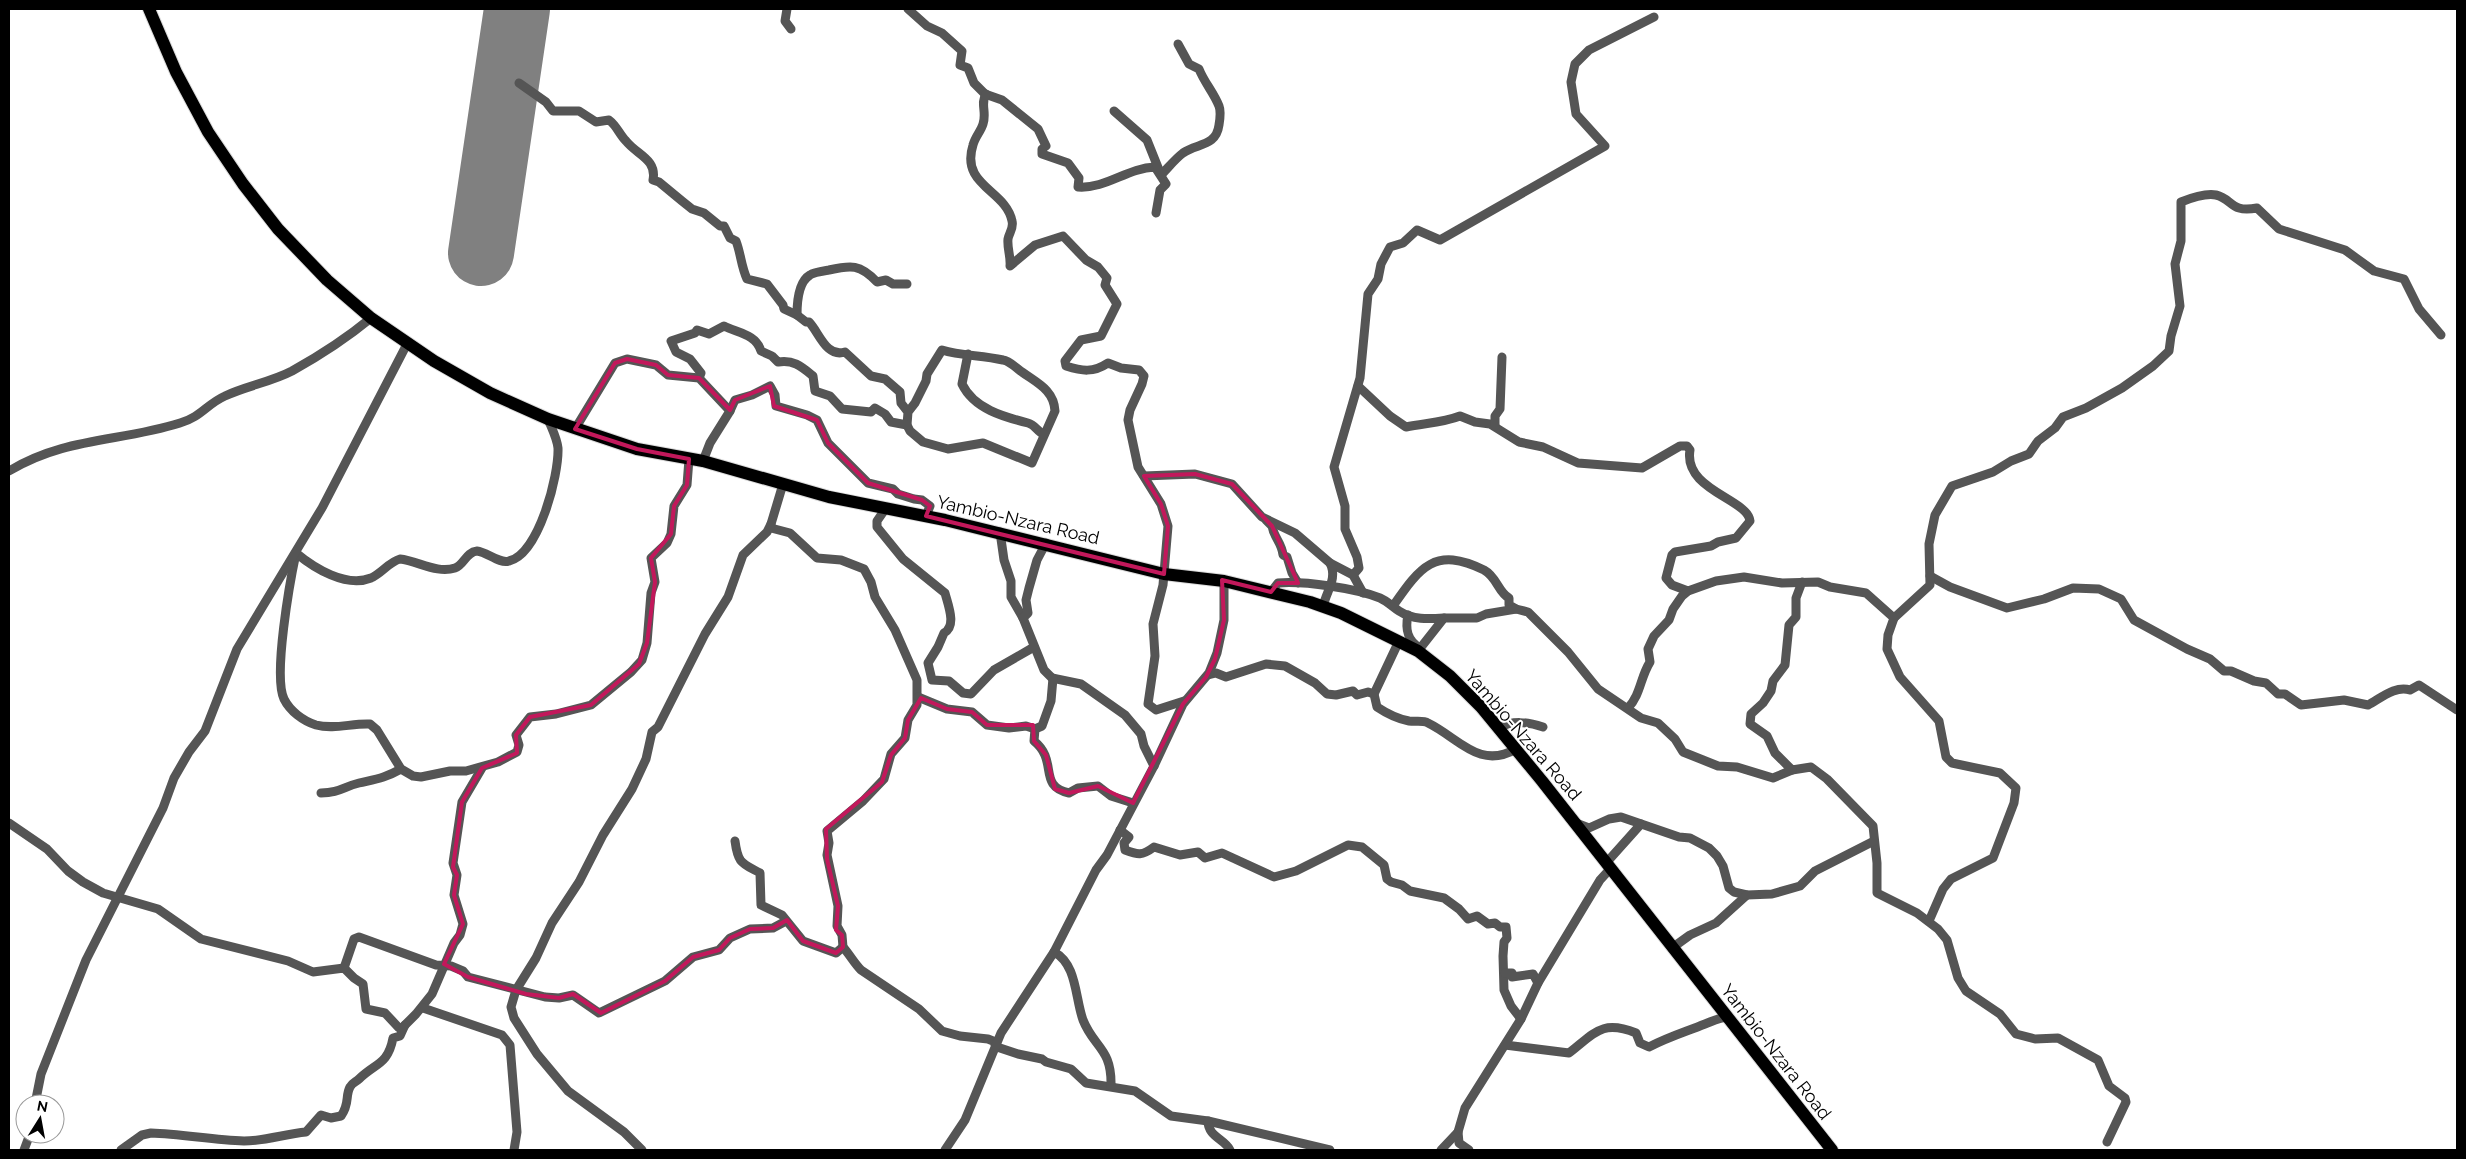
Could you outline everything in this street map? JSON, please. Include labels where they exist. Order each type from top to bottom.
[{"type":"main road","name":"Yambio-Nzara Road","points":[[149,9],[167,53],[193,105],[243,184],[278,229],[306,260],[371,318],[407,344],[469,382],[548,419],[638,449],[703,461],[829,497],[1000,532],[1164,574],[1224,581],[1271,592],[1323,606],[1419,649],[1450,676],[1516,749],[1832,1150]]},
{"type":"street","points":[[787,9],[785,21],[791,29]]},
{"type":"street","points":[[908,9],[927,26],[947,36],[962,51],[960,64],[968,68],[974,82],[986,94],[1002,100],[1038,129],[1046,146],[1042,149],[1042,154],[1068,163],[1079,178],[1078,187],[1097,187],[1108,180],[1127,175],[1136,169],[1155,167],[1166,184],[1160,190],[1156,213]]},
{"type":"street","points":[[1353,575],[1359,568],[1358,562],[1345,529],[1345,506],[1334,467],[1358,386],[1368,294],[1378,279],[1380,264],[1390,247],[1403,243],[1417,230],[1440,240],[1605,146],[1576,114],[1571,82],[1575,64],[1589,50],[1654,17]]},
{"type":"street","points":[[1160,175],[1181,154],[1191,149],[1203,147],[1214,139],[1220,119],[1220,107],[1205,84],[1199,69],[1189,64],[1178,44]]},
{"type":"street","points":[[519,83],[546,102],[553,111],[579,111],[596,122],[609,120],[616,125],[627,142],[645,156],[652,165],[655,171],[653,180],[659,182],[692,209],[704,213],[720,226],[724,226],[730,238],[736,241],[741,256],[742,269],[747,279],[767,284],[784,309],[814,326],[817,335],[832,350],[840,353],[845,352],[870,376],[890,382],[902,395],[901,403],[908,412]]},
{"type":"street","points":[[986,94],[982,101],[984,123],[973,144],[971,168],[984,189],[996,195],[1010,213],[1013,222],[1008,238],[1010,266],[1036,244],[1063,236],[1086,260],[1098,267],[1107,278],[1105,285],[1117,304],[1101,336],[1081,340],[1065,361],[1066,366],[1081,371],[1090,371],[1108,363],[1121,368],[1139,370],[1144,376],[1128,420],[1138,466],[1162,504],[1168,526],[1164,574],[1153,624],[1156,656],[1148,704],[1156,710],[1184,701]]},
{"type":"street","points":[[1114,111],[1147,140],[1160,175]]},
{"type":"street","points":[[1929,921],[1943,889],[1951,879],[1993,858],[2017,794],[2016,788],[2000,773],[1952,763],[1946,757],[1939,722],[1900,677],[1887,649],[1888,635],[1894,618],[1930,585],[1929,544],[1935,515],[1952,486],[1993,472],[2011,461],[2029,454],[2038,441],[2055,428],[2063,417],[2086,408],[2122,388],[2153,366],[2169,351],[2171,336],[2180,306],[2176,264],[2181,241],[2181,202],[2193,197],[2217,195],[2235,207],[2247,210],[2257,208],[2280,229],[2345,250],[2374,271],[2404,279],[2419,309],[2441,335]]},
{"type":"street","points":[[797,315],[798,298],[804,281],[809,275],[819,272],[844,265],[854,266],[877,282],[886,280],[894,284],[907,284]]},
{"type":"street","points":[[9,471],[25,461],[60,447],[169,426],[193,418],[224,396],[292,371],[322,353],[371,318]]},
{"type":"street","points":[[699,378],[701,373],[690,359],[676,352],[671,342],[695,333],[697,330],[709,334],[724,326],[748,334],[759,346],[761,352],[772,356],[778,362],[788,360],[804,368],[813,376],[815,391],[830,396],[842,409],[871,412],[875,408],[888,416],[891,422],[907,425]]},
{"type":"street","points":[[37,1094],[42,1074],[86,960],[120,896],[162,808],[174,778],[210,720],[237,649],[322,508],[407,344]]},
{"type":"street","points":[[942,350],[956,355],[968,354],[1006,360],[1045,387],[1054,403],[1055,411],[1032,463],[983,443],[948,449],[923,442],[910,431],[907,425],[908,412],[915,403],[926,381],[927,374],[942,350]]},
{"type":"street","points":[[968,354],[962,384],[970,397],[984,409],[1015,422],[1030,424],[1039,433],[1044,434]]},
{"type":"street","points":[[1495,426],[1495,416],[1500,409],[1502,357]]},
{"type":"street","points":[[575,429],[614,363],[627,359],[656,365],[668,375],[699,378],[730,411]]},
{"type":"street","points":[[703,461],[710,443],[730,411],[734,400],[752,395],[770,386],[775,396],[776,406],[807,415],[816,420],[828,443],[868,483],[893,489],[898,494],[922,500],[930,506],[926,516]]},
{"type":"street","points":[[1358,386],[1390,416],[1406,427],[1422,423],[1439,423],[1460,416],[1495,426],[1519,442],[1543,447],[1578,463],[1596,466],[1619,465],[1642,468],[1680,446],[1687,446],[1690,450],[1689,457],[1695,473],[1711,489],[1745,511],[1750,521],[1736,538],[1718,542],[1711,546],[1674,552],[1666,578],[1672,584],[1688,591]]},
{"type":"street","points":[[296,554],[331,575],[353,579],[371,578],[400,559],[426,566],[457,568],[469,554],[477,551],[502,561],[511,560],[518,556],[535,534],[555,479],[558,446],[548,419]]},
{"type":"street","points":[[296,554],[280,665],[280,685],[283,698],[298,715],[316,725],[326,727],[370,724],[376,730],[401,769],[413,776],[421,777],[482,768],[517,752],[519,745],[516,735],[530,717],[556,714],[591,705],[631,672],[642,660],[647,643],[650,597],[655,582],[651,558],[667,543],[672,534],[674,506],[687,485],[689,459]]},
{"type":"street","points":[[1144,476],[1195,474],[1232,484],[1272,526],[1274,536],[1282,544],[1284,555],[1287,557],[1292,573],[1300,584],[1302,600]]},
{"type":"street","points":[[642,1150],[624,1132],[568,1091],[538,1054],[514,1018],[511,1007],[516,990],[536,958],[552,923],[579,882],[602,835],[632,789],[646,759],[652,732],[658,727],[705,634],[728,597],[744,555],[767,532],[783,484]]},
{"type":"street","points":[[886,508],[877,521],[877,527],[903,559],[945,593],[952,625],[949,631],[944,633],[928,663],[931,670],[931,679],[952,682],[963,693],[972,712],[987,725],[1009,728],[1026,726],[1035,729],[1042,726],[1051,700],[1054,678]]},
{"type":"street","points":[[1262,517],[1295,533],[1330,563],[1353,575],[1363,593]]},
{"type":"street","points":[[771,524],[772,528],[790,533],[817,558],[847,562],[861,567],[867,572],[875,598],[895,630],[914,670],[918,686],[917,705],[908,720],[905,738],[891,754],[882,782],[827,831],[829,843],[827,855],[838,906],[836,926],[842,935],[843,947],[861,970],[919,1009],[942,1030],[960,1036],[988,1039],[996,1044],[997,1047],[1071,1068],[1086,1083],[1103,1087],[1111,1086],[1135,1092],[1171,1116],[1208,1121],[1330,1150]]},
{"type":"street","points":[[1000,532],[1004,560],[1011,581],[1011,597],[1023,618],[1044,670],[1054,678],[1080,684],[1125,715],[1141,734],[1144,746],[1154,766]]},
{"type":"street","points":[[1023,618],[1028,613],[1026,600],[1034,567],[1046,543]]},
{"type":"street","points":[[1392,606],[1410,581],[1425,566],[1444,559],[1484,570],[1495,579],[1501,593],[1509,598],[1509,605],[1528,612],[1568,652],[1598,690],[1641,718],[1658,723],[1675,739],[1683,752],[1718,766],[1737,766],[1773,778],[1792,770],[1811,767],[1827,779],[1872,826],[1877,893],[1929,921],[1947,940],[1958,978],[1966,991],[2000,1014],[2016,1034],[2035,1039],[2058,1038],[2098,1060],[2105,1081],[2113,1090],[2125,1098],[2126,1102],[2107,1142]]},
{"type":"street","points":[[1323,606],[1325,595],[1331,587],[1333,572],[1330,563]]},
{"type":"street","points":[[1930,576],[1950,587],[2007,608],[2044,599],[2073,588],[2100,589],[2120,599],[2134,620],[2187,649],[2210,659],[2224,670],[2231,670],[2254,681],[2266,684],[2278,694],[2284,694],[2301,705],[2344,700],[2368,705],[2390,692],[2404,688],[2410,690],[2419,685],[2457,710]]},
{"type":"street","points":[[1628,708],[1638,698],[1642,674],[1650,662],[1648,648],[1654,636],[1669,620],[1673,609],[1688,591],[1716,581],[1744,577],[1782,584],[1818,582],[1866,593],[1894,618]]},
{"type":"street","points":[[945,1150],[965,1120],[982,1074],[990,1064],[996,1044],[1054,952],[1096,870],[1107,855],[1154,766],[1184,701],[1208,675],[1217,653],[1224,620],[1224,581]]},
{"type":"street","points":[[1792,770],[1775,753],[1767,736],[1750,724],[1751,714],[1771,692],[1773,680],[1785,664],[1789,625],[1796,617],[1796,598],[1802,582]]},
{"type":"street","points":[[1271,592],[1278,583],[1331,587],[1379,597],[1408,616],[1420,619],[1477,618],[1486,614],[1516,609]]},
{"type":"street","points":[[1408,616],[1406,630],[1408,636],[1419,649],[1444,618]]},
{"type":"street","points":[[1399,641],[1374,694],[1377,707],[1386,713],[1408,721],[1426,722],[1468,749],[1492,757],[1503,757],[1516,749]]},
{"type":"street","points":[[963,693],[972,694],[994,670],[1034,647]]},
{"type":"street","points":[[1208,675],[1220,674],[1226,677],[1266,664],[1285,666],[1315,684],[1327,694],[1336,695],[1353,691],[1357,694],[1368,692],[1374,694]]},
{"type":"street","points":[[918,697],[947,709],[972,712]]},
{"type":"street","points":[[1498,728],[1505,724],[1522,723],[1543,727]]},
{"type":"street","points":[[1035,729],[1034,741],[1046,755],[1051,784],[1055,789],[1069,793],[1078,788],[1098,786],[1111,796],[1133,803]]},
{"type":"street","points":[[344,968],[363,984],[366,1009],[385,1013],[399,1028],[405,1025],[423,1008],[432,994],[444,964],[448,960],[454,943],[460,935],[463,924],[454,895],[457,875],[453,867],[462,802],[482,768]]},
{"type":"street","points":[[320,793],[336,793],[359,783],[376,781],[401,769]]},
{"type":"street","points":[[1576,823],[1589,828],[1609,819],[1621,817],[1679,837],[1690,838],[1709,848],[1723,866],[1729,888],[1734,892],[1747,895],[1772,894],[1800,886],[1815,871],[1874,842]]},
{"type":"street","points":[[9,823],[47,849],[64,868],[83,882],[103,893],[120,896],[158,909],[201,939],[274,957],[313,972],[344,968]]},
{"type":"street","points":[[1469,1150],[1459,1144],[1458,1132],[1465,1108],[1521,1019],[1538,983],[1609,865],[1640,824]]},
{"type":"street","points":[[1120,830],[1128,838],[1124,843],[1125,850],[1137,856],[1145,854],[1154,847],[1180,855],[1198,852],[1205,858],[1222,853],[1274,877],[1296,871],[1348,845],[1362,847],[1384,865],[1387,879],[1391,882],[1402,885],[1410,891],[1444,898],[1459,909],[1468,919],[1477,916],[1488,924],[1495,923],[1500,927],[1506,927],[1507,938],[1503,956],[1504,990],[1511,1006],[1521,1019]]},
{"type":"street","points":[[735,842],[739,860],[744,865],[760,873],[761,905],[782,914],[803,941],[836,953],[843,947]]},
{"type":"street","points":[[1672,948],[1690,935],[1716,923],[1747,895]]},
{"type":"street","points":[[344,968],[351,944],[354,939],[359,937],[436,965],[444,964],[463,971],[468,977],[555,998],[573,995],[594,1011],[601,1012],[665,981],[693,958],[719,950],[730,938],[750,929],[773,928],[786,921]]},
{"type":"street","points":[[1054,952],[1066,961],[1082,1019],[1104,1051],[1108,1062],[1111,1086]]},
{"type":"street","points":[[1505,973],[1512,973],[1512,977],[1533,974],[1538,983]]},
{"type":"street","points":[[423,1008],[502,1034],[510,1045],[517,1132],[514,1150]]},
{"type":"street","points":[[1505,1045],[1568,1053],[1590,1034],[1601,1028],[1613,1028],[1636,1033],[1640,1043],[1650,1047],[1682,1030],[1705,1024],[1716,1018],[1727,1017]]},
{"type":"street","points":[[121,1150],[142,1135],[151,1133],[244,1141],[306,1132],[321,1115],[330,1118],[341,1116],[348,1102],[351,1084],[365,1072],[380,1065],[389,1053],[393,1038],[400,1036],[405,1025]]},
{"type":"street","points":[[1208,1121],[1215,1137],[1227,1145],[1230,1150]]},
{"type":"street","points":[[1441,1150],[1458,1132]]},
{"type":"highlighted area","points":[[627,359],[656,365],[668,375],[699,378],[730,410],[735,400],[770,386],[774,406],[817,420],[828,443],[868,483],[922,500],[930,506],[926,516],[1164,574],[1168,526],[1161,504],[1144,476],[1195,474],[1232,484],[1272,526],[1298,583],[1278,583],[1271,592],[1222,580],[1224,620],[1215,659],[1206,677],[1183,704],[1133,803],[1098,786],[1069,793],[1055,789],[1046,755],[1034,741],[1033,725],[987,725],[972,712],[947,709],[921,698],[908,720],[905,738],[891,755],[882,782],[826,829],[827,859],[838,906],[836,930],[842,935],[843,947],[836,953],[803,941],[787,920],[773,928],[750,929],[730,938],[719,950],[693,957],[665,981],[601,1013],[573,994],[559,998],[526,994],[468,977],[444,964],[463,924],[454,895],[457,875],[453,867],[462,802],[482,768],[517,753],[516,735],[530,717],[591,705],[639,664],[647,643],[655,582],[651,558],[671,534],[674,506],[687,485],[689,459],[637,449],[575,429],[615,363]]},
{"type":"runway","points":[[481,253],[517,9]]}]
